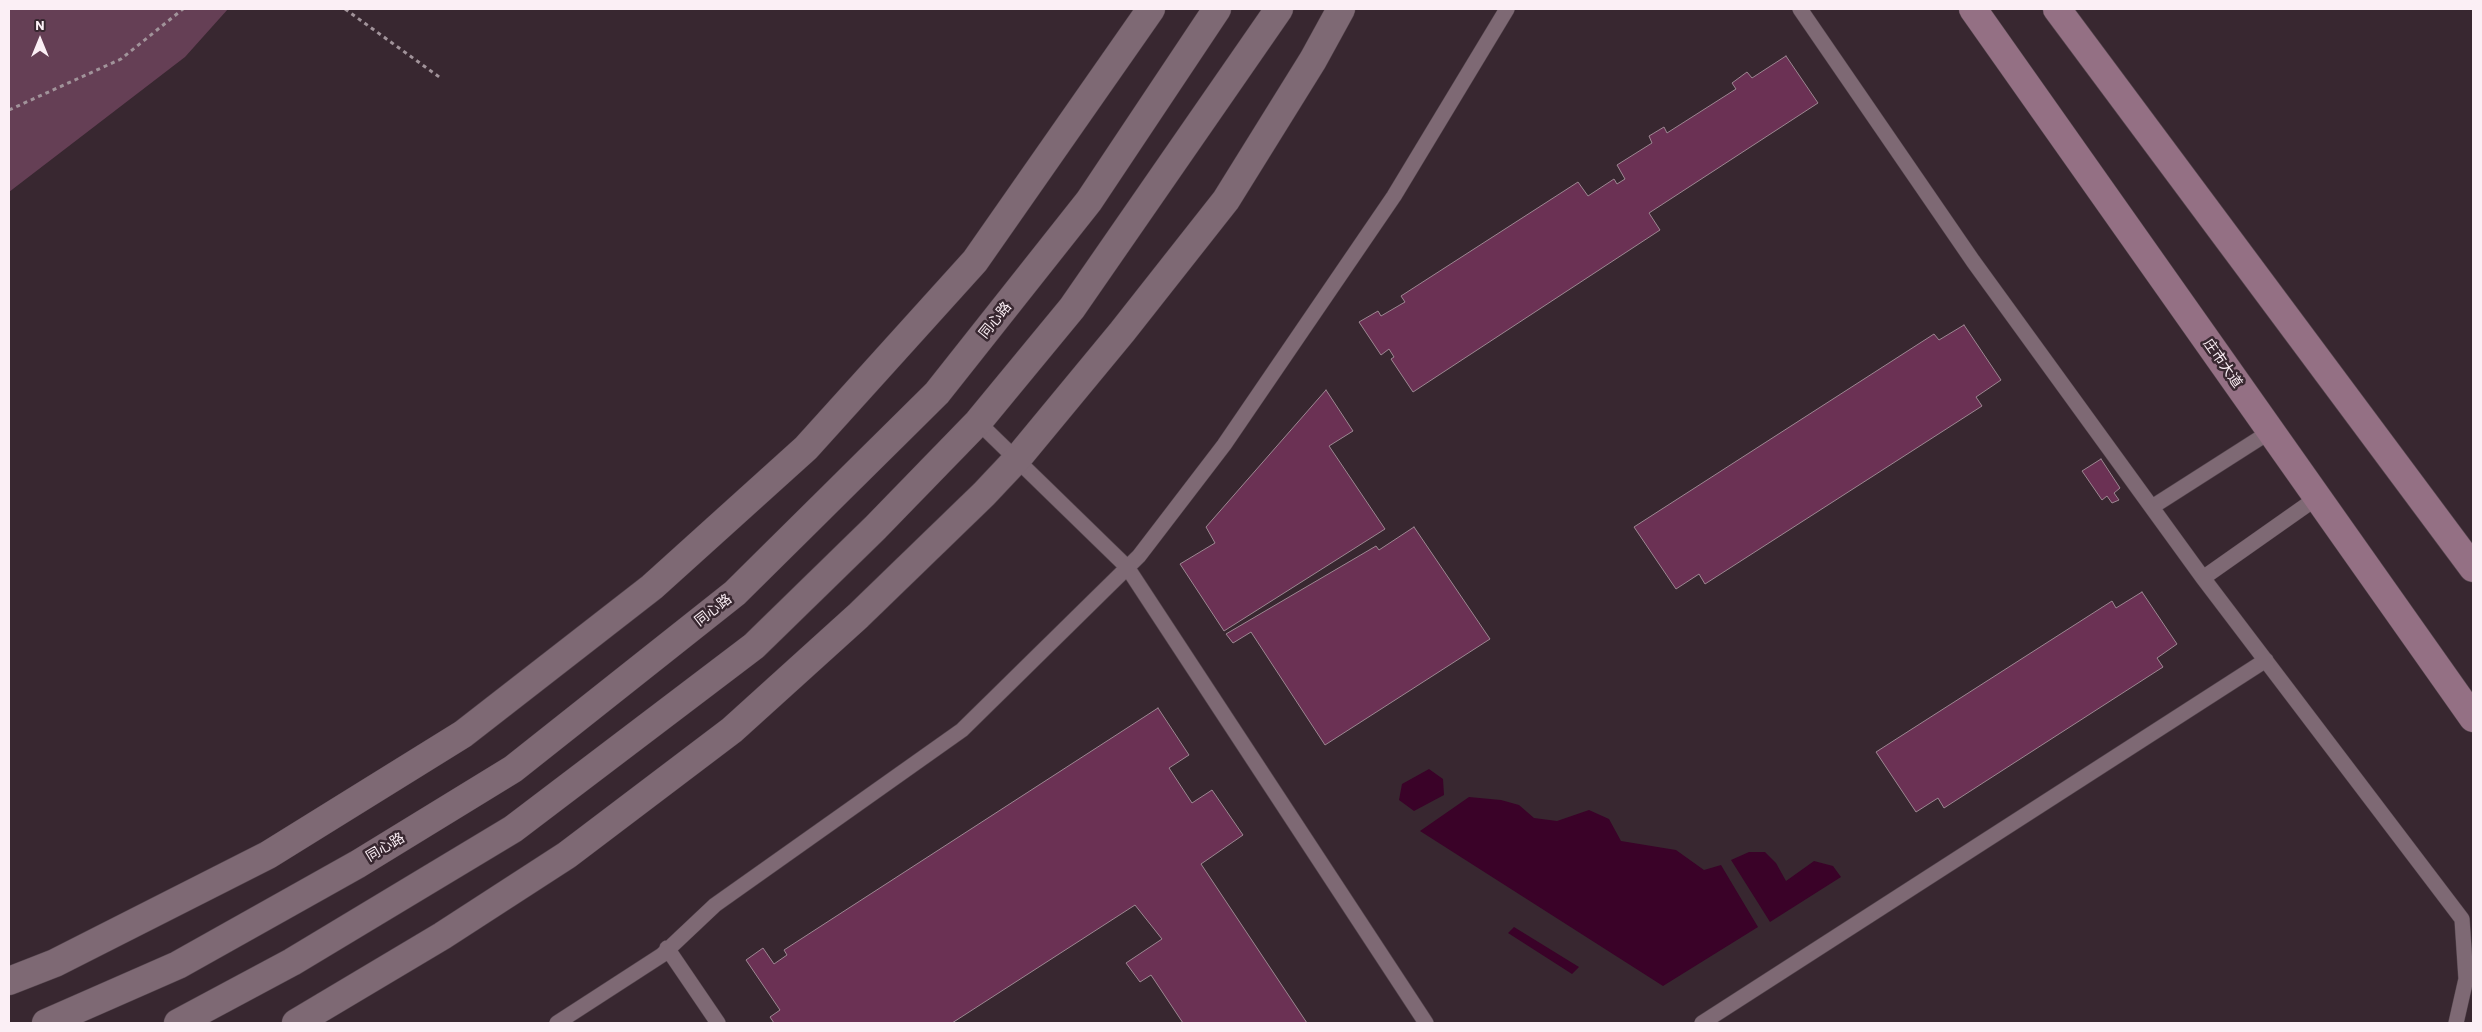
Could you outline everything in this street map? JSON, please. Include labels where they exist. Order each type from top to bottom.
[{"type":"main road","name":"庄市大道","points":[[1973,9],[2473,718]]},
{"type":"main road","points":[[2057,9],[2473,568]]},
{"type":"street","points":[[9,981],[55,963],[268,855],[463,734],[652,587],[806,448],[975,261],[1151,9]]},
{"type":"street","name":"同心路","points":[[46,1023],[178,965],[358,864],[513,769],[735,593],[937,393],[1089,201],[1217,9]]},
{"type":"street","points":[[178,1023],[292,962],[513,830],[754,646],[875,528],[978,422],[1072,308],[1280,9]]},
{"type":"street","points":[[296,1023],[442,936],[567,855],[732,730],[858,616],[984,494],[1017,459],[1122,332],[1226,200],[1313,60],[1342,9]]},
{"type":"lane","points":[[557,1023],[662,955],[667,948],[715,905],[962,730],[1139,556],[1224,445],[1394,196],[1507,9]]},
{"type":"lane","points":[[1800,9],[1973,261],[2203,578],[2462,918],[2466,979],[2456,1023]]},
{"type":"lane","points":[[978,422],[1127,567],[1426,1023]]},
{"type":"lane","points":[[2152,507],[2271,431]]},
{"type":"lane","points":[[2203,578],[2318,497]]},
{"type":"lane","points":[[1702,1023],[2266,660]]},
{"type":"lane","points":[[667,948],[718,1023]]},
{"type":"path","points":[[9,110],[121,59],[183,9]]},
{"type":"path","points":[[345,9],[442,79]]},
{"type":"shaded area","points":[[9,9],[228,9],[185,57],[9,192]]},
{"type":"shaded area","points":[[1429,769],[1443,779],[1444,795],[1414,811],[1399,800],[1402,784]]},
{"type":"shaded area","points":[[1469,797],[1501,800],[1519,805],[1534,818],[1557,821],[1589,810],[1609,819],[1621,841],[1676,850],[1704,870],[1721,865],[1758,927],[1663,986],[1420,831]]},
{"type":"shaded area","points":[[1749,852],[1765,852],[1776,863],[1786,881],[1814,861],[1833,866],[1841,877],[1770,922],[1731,860]]},
{"type":"shaded area","points":[[1514,927],[1579,967],[1572,974],[1508,933]]},
{"type":"building","points":[[1786,56],[1818,103],[1649,213],[1660,230],[1413,392],[1391,359],[1394,357],[1389,349],[1381,355],[1359,322],[1378,311],[1381,316],[1405,302],[1401,296],[1578,182],[1588,196],[1614,179],[1617,184],[1625,179],[1617,165],[1652,143],[1649,136],[1664,127],[1667,133],[1736,89],[1732,83],[1747,72],[1752,78]]},
{"type":"building","points":[[1964,325],[2001,380],[1976,397],[1982,406],[1705,584],[1699,574],[1676,589],[1634,527],[1934,334],[1939,340]]},
{"type":"building","points":[[1326,390],[1353,431],[1329,446],[1385,529],[1224,631],[1180,564],[1215,543],[1206,527]]},
{"type":"building","points":[[2101,459],[2120,488],[2114,493],[2119,500],[2112,503],[2107,496],[2102,500],[2082,471]]},
{"type":"building","points":[[1414,527],[1490,639],[1325,745],[1251,632],[1233,643],[1226,634],[1376,546],[1379,550]]},
{"type":"building","points":[[2142,592],[2177,644],[2157,658],[2163,667],[1944,808],[1938,798],[1916,812],[1876,752],[2112,601],[2116,608]]},
{"type":"building","points":[[1158,708],[1189,755],[1169,768],[1192,803],[1212,790],[1243,835],[1201,864],[1307,1023],[1183,1023],[1151,975],[1140,982],[1126,963],[1162,939],[1135,905],[952,1023],[774,1023],[770,1017],[780,1010],[746,960],[763,948],[774,964],[787,955],[784,950]]}]
